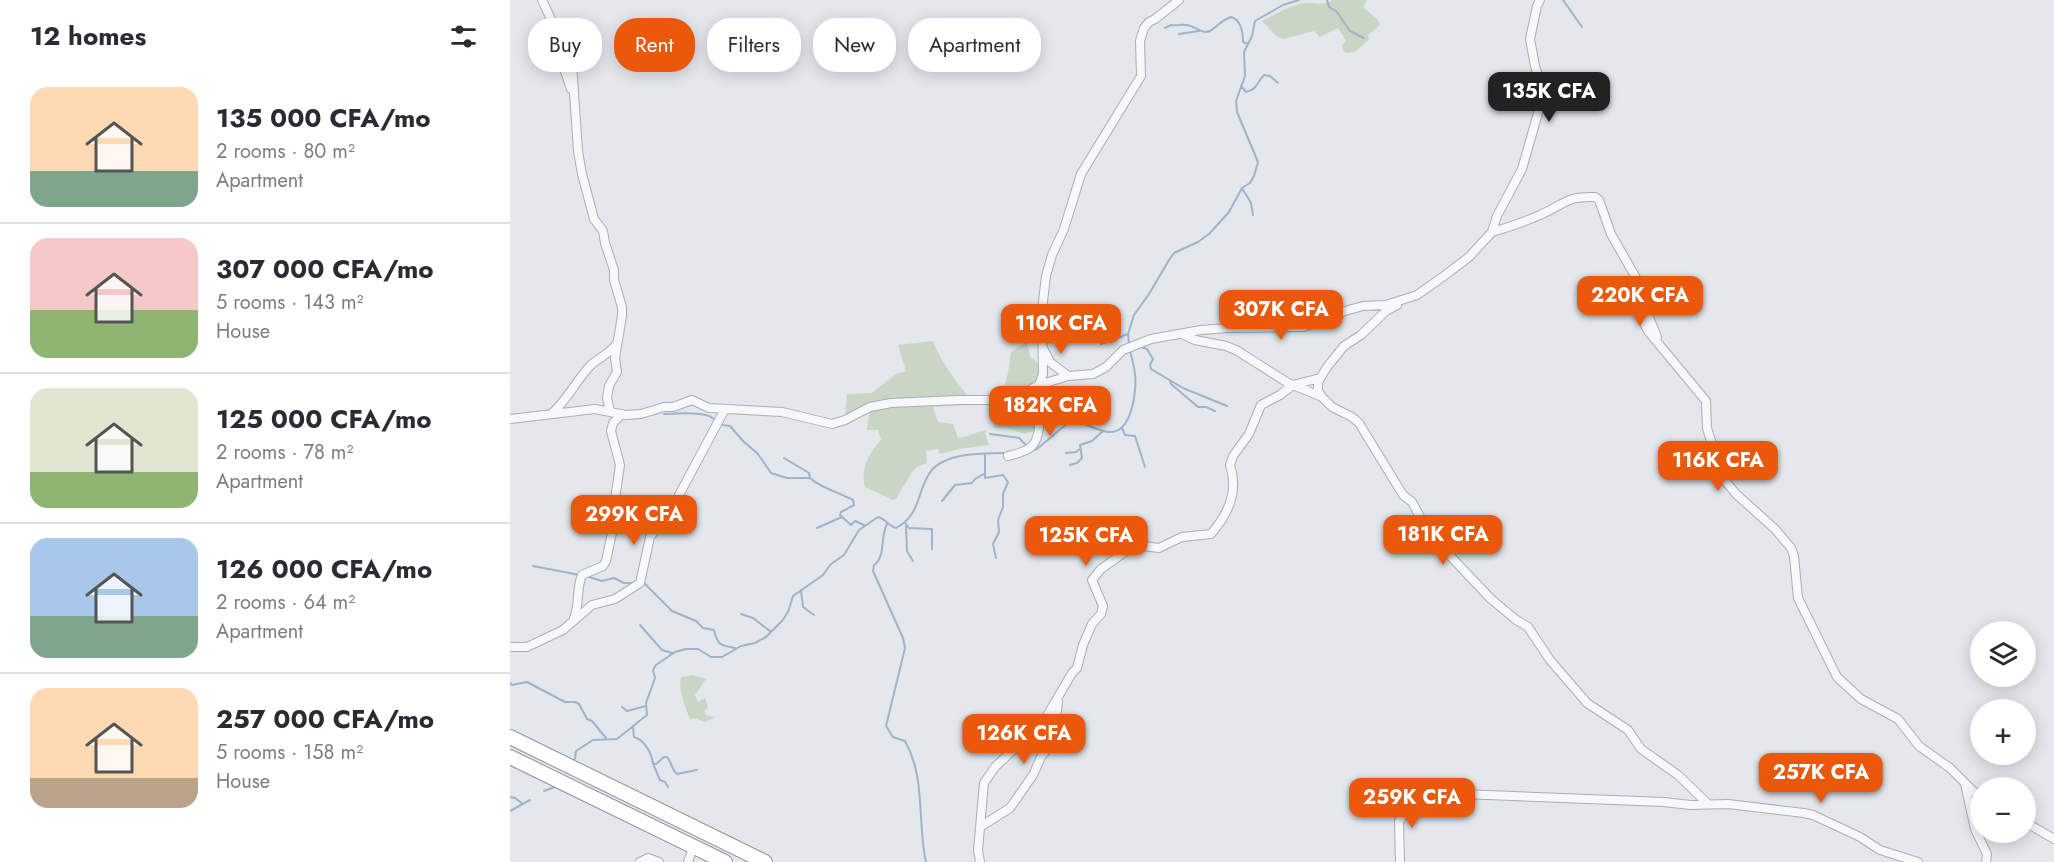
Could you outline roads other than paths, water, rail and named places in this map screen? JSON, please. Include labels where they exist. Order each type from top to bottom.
[{"type":"highway","points":[[510,737],[765,862]]},
{"type":"highway","points":[[510,757],[725,862]]},
{"type":"street","points":[[1008,456],[1032,446],[1037,436],[1038,386],[1043,374],[1042,310],[1046,276],[1081,174],[1141,76],[1140,41],[1144,28],[1179,0]]},
{"type":"street","points":[[1540,0],[1530,39],[1534,66],[1544,92],[1522,169],[1497,216],[1492,232],[1469,257],[1417,295],[1386,311],[1361,335],[1344,346],[1320,378],[1317,386],[1322,397],[1332,407],[1359,423],[1403,495],[1412,502],[1435,540],[1491,598],[1528,627],[1550,660],[1587,702],[1628,730],[1641,748],[1678,774],[1708,804]]},
{"type":"street","points":[[543,1],[572,64],[578,151],[582,174],[594,219],[603,231],[622,307],[615,358],[617,372],[609,386],[607,398],[610,411]]},
{"type":"street","points":[[1492,232],[1544,213],[1564,201],[1580,196],[1595,197],[1599,200],[1611,234],[1639,283],[1643,303],[1643,321],[1648,331],[1706,401],[1707,428],[1719,468],[1727,483],[1791,549],[1794,556],[1798,598],[1837,677],[1861,699],[1898,719],[1919,746],[1950,768],[1970,789]]},
{"type":"street","points":[[510,419],[595,409],[622,414],[642,414],[692,400],[709,408],[782,412],[832,424],[870,407],[891,403],[1012,399],[1038,386],[1068,376],[1093,374],[1106,367],[1124,350],[1133,345],[1182,333],[1228,328],[1303,327],[1328,316],[1363,306],[1386,305],[1417,295]]},
{"type":"street","points":[[1182,333],[1195,340],[1236,350],[1259,367],[1322,397]]},
{"type":"street","points":[[551,414],[591,365],[613,349],[618,341]]},
{"type":"street","points":[[1042,346],[1050,362],[1068,376]]},
{"type":"street","points":[[980,862],[978,850],[984,783],[989,774],[1012,751],[1032,737],[1077,668],[1083,645],[1092,624],[1101,614],[1103,606],[1092,580],[1101,569],[1129,549],[1144,546],[1158,548],[1182,537],[1211,534],[1223,520],[1231,502],[1234,479],[1230,465],[1233,456],[1249,434],[1261,405],[1293,385],[1320,378]]},
{"type":"street","points":[[510,647],[527,647],[563,630],[592,605],[615,599],[640,583],[650,537],[670,512],[725,409]]},
{"type":"street","points":[[572,622],[578,608],[578,592],[582,575],[603,566],[606,561],[613,528],[620,465],[611,431],[613,423],[622,414]]},
{"type":"street","points":[[980,827],[1010,808],[1033,775],[1041,757],[1053,741],[1058,697]]},
{"type":"street","points":[[1964,783],[1975,829],[1987,854],[1986,862]]},
{"type":"street","points":[[1400,862],[1399,821],[1422,795],[1434,794],[1728,804],[1813,815],[1860,837],[1880,850],[1918,862]]},
{"type":"street","points":[[2036,828],[2054,839]]},
{"type":"street","points":[[688,862],[693,847]]},
{"type":"street","points":[[640,862],[648,858],[658,862]]},
{"type":"waterway","points":[[1129,345],[1128,334],[1134,315],[1174,253],[1209,234],[1229,212],[1242,188],[1250,183],[1254,176],[1258,162],[1237,112],[1236,101],[1245,76],[1244,52],[1252,36],[1255,21],[1283,5],[1299,0]]},
{"type":"waterway","points":[[1327,0],[1329,7],[1337,12],[1350,31],[1364,38]]},
{"type":"waterway","points":[[1563,0],[1582,27]]},
{"type":"waterway","points":[[1165,28],[1171,25],[1189,25],[1207,32],[1231,17],[1239,24],[1243,42],[1248,44]]},
{"type":"waterway","points":[[1179,34],[1199,31]]},
{"type":"waterway","points":[[1241,86],[1246,92],[1250,91],[1264,75],[1270,76],[1278,83]]},
{"type":"waterway","points":[[1242,188],[1251,203],[1253,215]]},
{"type":"waterway","points":[[1101,344],[1128,334]]},
{"type":"waterway","points":[[1141,347],[1147,349],[1153,359],[1151,369],[1183,388],[1227,406]]},
{"type":"waterway","points":[[1031,451],[1037,449],[1069,422],[1109,432],[1117,431],[1123,426],[1128,419],[1135,390],[1135,374],[1130,351]]},
{"type":"waterway","points":[[1170,381],[1198,407],[1206,407],[1215,411]]},
{"type":"waterway","points":[[664,414],[704,414],[722,425],[730,426],[758,454],[771,473],[787,478],[810,478],[853,500],[854,505],[841,512],[840,515],[851,525],[855,521],[864,525]]},
{"type":"waterway","points":[[1122,428],[1125,435],[1135,436],[1145,467]]},
{"type":"waterway","points":[[1070,465],[1082,458],[1080,445],[1092,441],[1103,431]]},
{"type":"waterway","points":[[990,434],[1019,438],[1028,447]]},
{"type":"waterway","points":[[1066,453],[1080,449]]},
{"type":"waterway","points":[[575,759],[576,751],[593,740],[617,739],[647,715],[646,703],[655,678],[653,670],[656,665],[675,652],[698,649],[711,657],[722,657],[741,646],[755,643],[766,637],[788,612],[793,596],[823,575],[831,564],[844,555],[859,530],[878,517],[896,528],[910,517],[925,482],[935,467],[944,461],[965,455],[1007,453]]},
{"type":"waterway","points":[[985,454],[985,478],[1003,475],[1008,482],[998,520],[999,532],[993,544],[996,558]]},
{"type":"waterway","points":[[784,458],[809,473],[810,478]]},
{"type":"waterway","points":[[942,501],[955,485],[972,483],[984,474]]},
{"type":"waterway","points":[[817,528],[842,517]]},
{"type":"waterway","points":[[905,523],[909,528],[932,529],[932,549]]},
{"type":"waterway","points":[[887,524],[882,552],[873,571],[903,638],[905,648],[886,726],[893,737],[905,741],[912,755],[918,785],[926,862]]},
{"type":"waterway","points":[[906,527],[907,551],[913,561]]},
{"type":"waterway","points":[[533,566],[580,575]]},
{"type":"waterway","points":[[586,576],[602,581],[614,578],[624,583],[635,583]]},
{"type":"waterway","points":[[644,583],[672,611],[696,621],[703,628],[714,630],[720,644],[735,648]]},
{"type":"waterway","points":[[801,590],[803,607],[814,615]]},
{"type":"waterway","points":[[741,614],[753,618],[771,632]]},
{"type":"waterway","points":[[640,625],[662,650],[672,653]]},
{"type":"waterway","points":[[510,683],[512,685],[527,682],[565,702],[579,704],[587,719],[592,721],[606,738]]},
{"type":"waterway","points":[[622,707],[627,711],[646,706]]},
{"type":"waterway","points":[[633,726],[634,737],[647,748],[653,764],[667,757],[677,774],[697,770]]},
{"type":"waterway","points":[[654,766],[660,780],[668,787]]},
{"type":"waterway","points":[[544,791],[557,786]]},
{"type":"waterway","points":[[510,797],[523,804]]},
{"type":"waterway","points":[[510,811],[530,800]]}]
